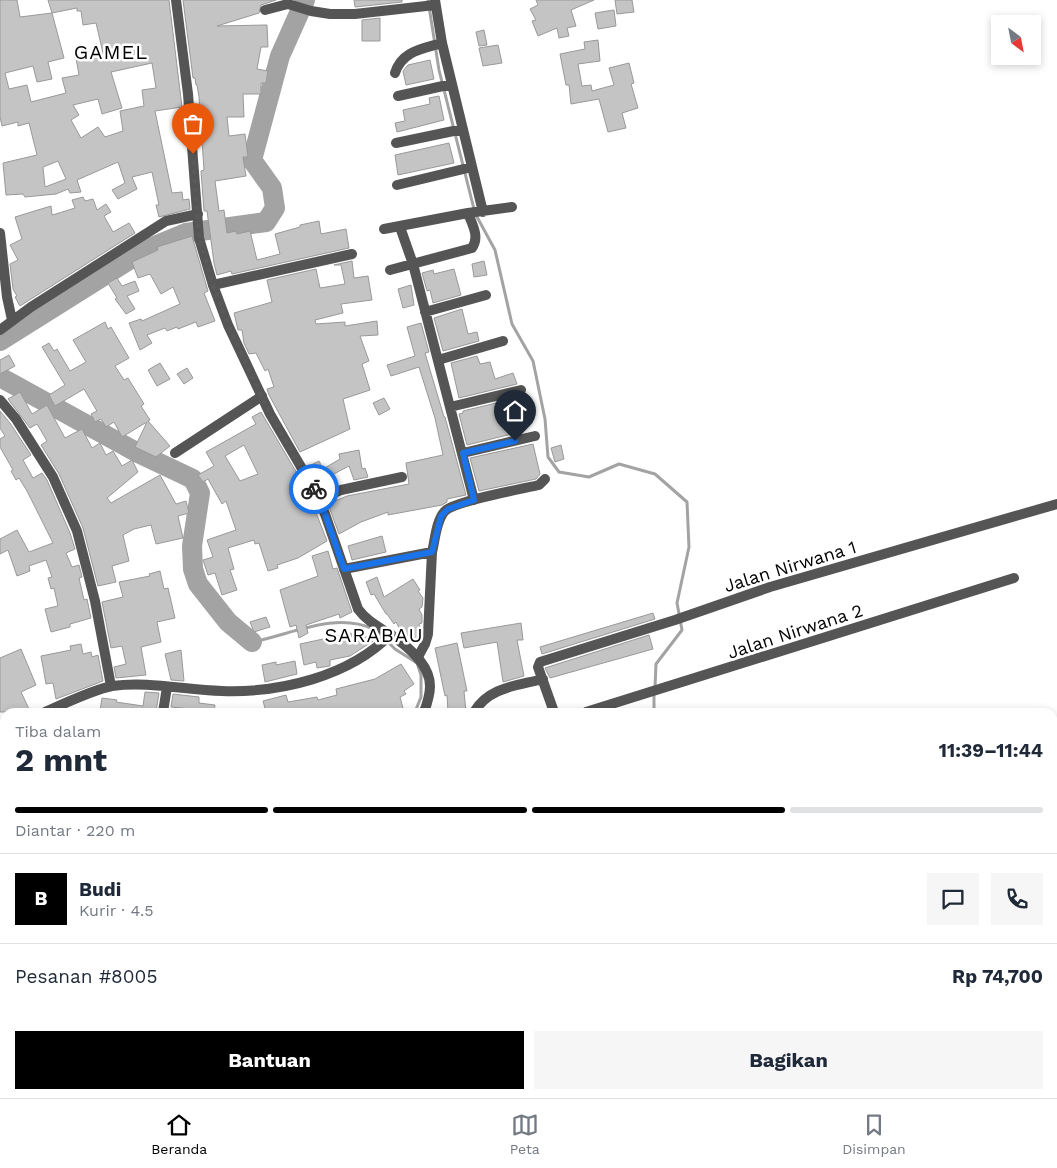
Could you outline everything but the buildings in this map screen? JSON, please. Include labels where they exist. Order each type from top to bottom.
[{"type":"street","points":[[176,0],[188,94],[199,238],[213,285],[228,325],[262,396],[319,500],[358,609],[388,638],[418,657],[429,677],[430,686],[425,708]]},
{"type":"street","points":[[265,10],[290,4],[302,9],[330,14],[355,14],[431,4],[444,86],[457,130],[476,213],[475,244],[472,248],[390,270]]},
{"type":"street","points":[[395,73],[398,64],[405,56],[437,45]]},
{"type":"street","points":[[398,96],[444,86]]},
{"type":"street","points":[[396,143],[457,130]]},
{"type":"street","points":[[397,185],[466,168]]},
{"type":"street","points":[[384,229],[512,207]]},
{"type":"street","points":[[0,330],[12,320],[166,222],[198,216]]},
{"type":"street","points":[[400,227],[413,264],[474,500]]},
{"type":"street","points":[[0,233],[7,297],[12,320]]},
{"type":"street","points":[[213,285],[352,254]]},
{"type":"street","points":[[425,312],[486,295]]},
{"type":"street","points":[[438,360],[503,341]]},
{"type":"street","points":[[450,406],[521,390]]},
{"type":"street","points":[[174,452],[262,396]]},
{"type":"street","points":[[0,400],[16,420],[53,477],[77,531],[92,584],[110,671],[111,686]]},
{"type":"street","points":[[463,453],[536,436]]},
{"type":"street","points":[[319,500],[341,490],[402,477]]},
{"type":"street","points":[[418,657],[428,634],[432,552],[441,516],[444,512],[474,500],[539,485],[545,479]]},
{"type":"street","name":"Jalan Nirwana 1","points":[[543,679],[538,667],[540,662],[680,619],[770,587],[1057,504]]},
{"type":"street","points":[[344,569],[432,552]]},
{"type":"street","name":"Jalan Nirwana 2","points":[[600,708],[1014,578]]},
{"type":"street","points":[[54,708],[111,686],[146,684],[223,691],[259,691],[298,684],[331,672],[370,653],[388,638]]},
{"type":"street","points":[[477,708],[496,690],[543,679],[553,708]]},
{"type":"street","points":[[164,708],[167,687]]},
{"type":"waterway","points":[[0,341],[145,250],[186,233],[266,222],[275,208],[272,188],[252,160],[280,56],[305,0]]},
{"type":"waterway","points":[[428,0],[439,70],[474,209]]},
{"type":"waterway","points":[[476,215],[495,250],[512,324],[533,361],[545,419],[548,457],[559,472],[589,477],[619,464],[655,474],[687,502],[689,547],[677,603],[682,630],[656,664],[655,687]]},
{"type":"waterway","points":[[0,377],[138,453],[193,479],[200,493],[192,546],[193,569],[198,584],[228,622],[252,642]]},
{"type":"waterway","points":[[252,642],[328,623],[343,622],[373,629]]},
{"type":"waterway","points":[[378,632],[395,649],[417,663],[421,675],[421,697],[417,708]]},
{"type":"waterway","points":[[654,694],[654,708]]},
{"type":"way so far","points":[[193,154],[199,238],[213,285],[228,325],[270,414],[314,489]]},
{"type":"district","name":"GAMEL","points":[[111,52]]},
{"type":"district","name":"SARABAU","points":[[374,635]]},
{"type":"route","points":[[314,489],[325,514],[344,569],[432,552],[441,516],[444,512],[474,500],[463,453],[515,441]]}]
